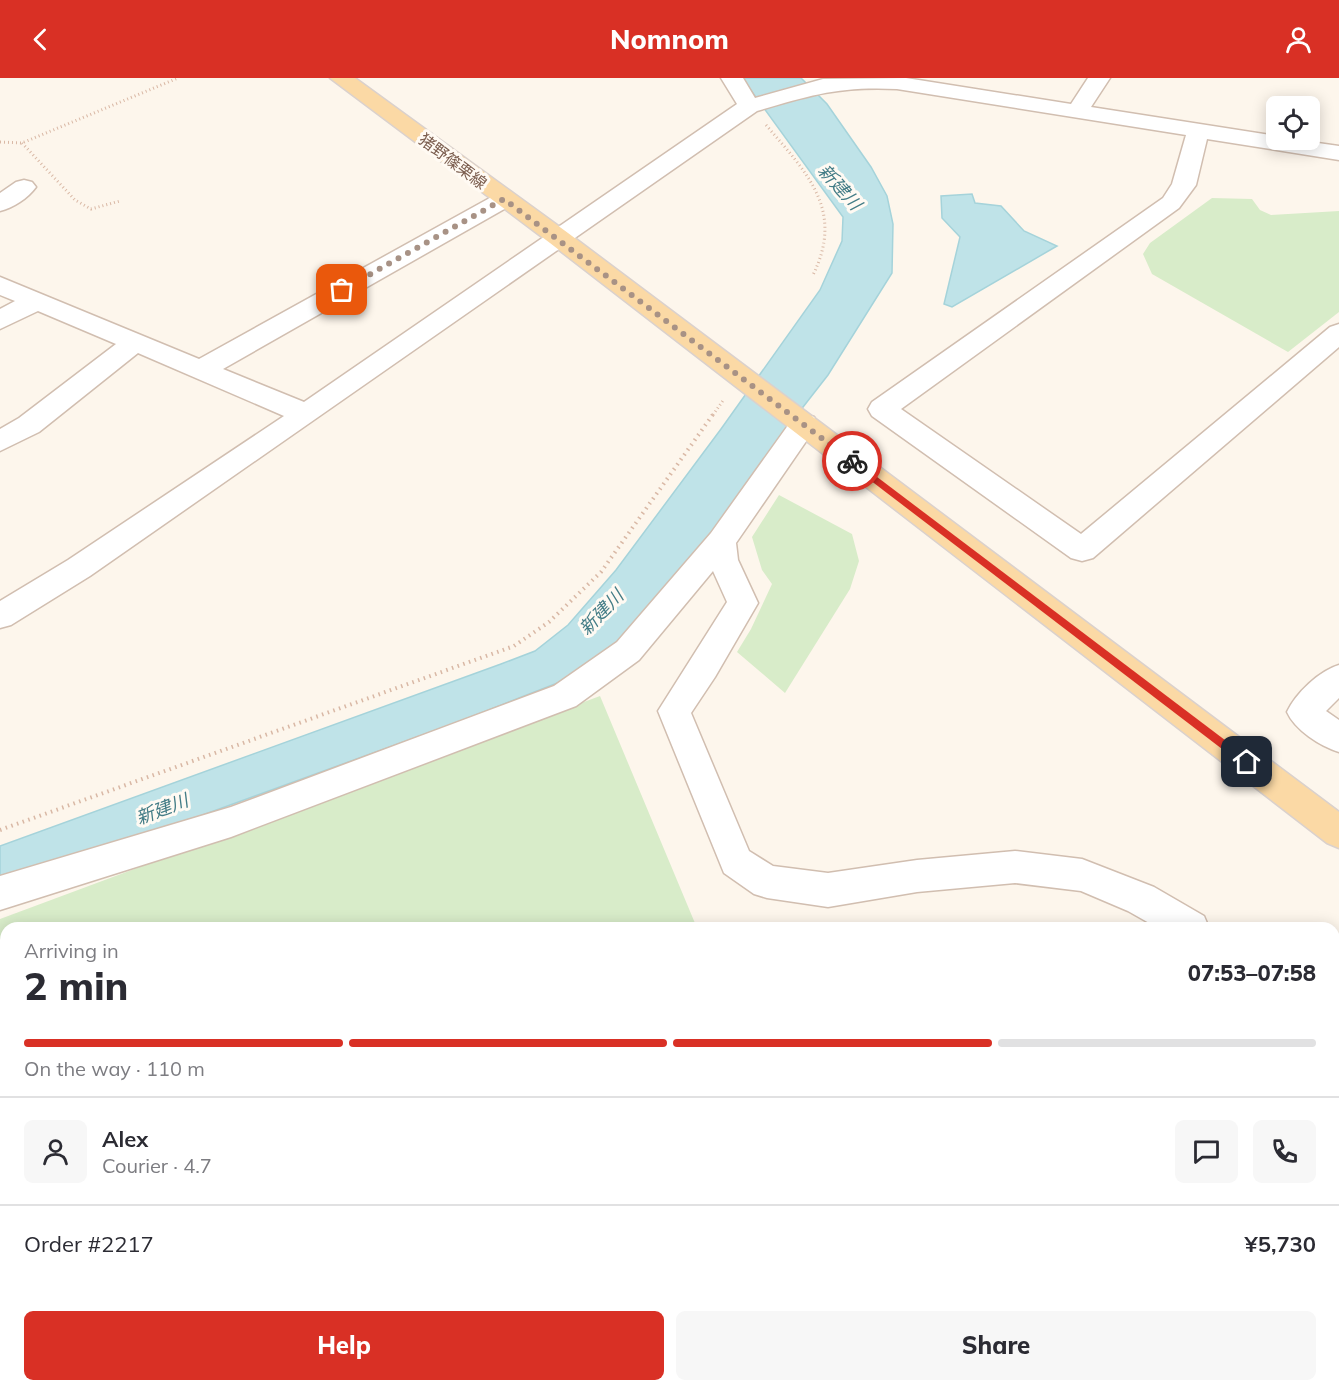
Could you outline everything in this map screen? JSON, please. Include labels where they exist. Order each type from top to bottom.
[{"type":"main road","name":"猪野篠栗線","points":[[341,78],[559,238],[1339,832]]},
{"type":"street","points":[[732,78],[749,106]]},
{"type":"street","points":[[1077,111],[1099,78]]},
{"type":"street","points":[[0,616],[79,568],[306,414],[749,106],[821,81],[897,83],[1339,153]]},
{"type":"street","points":[[1198,131],[1184,185],[1171,203],[882,409],[1082,550],[1339,333]]},
{"type":"street","points":[[0,204],[24,187]]},
{"type":"street","points":[[200,370],[504,199]]},
{"type":"street","points":[[0,285],[306,414]]},
{"type":"street","points":[[0,320],[36,301]]},
{"type":"street","points":[[0,441],[29,425],[134,343]]},
{"type":"street","points":[[0,893],[231,822],[565,696],[628,651],[722,541],[804,424]]},
{"type":"street","points":[[722,541],[723,560],[743,603],[704,668],[674,711],[736,862],[767,882],[828,890],[917,876],[1015,867],[1082,875],[1141,899],[1181,922]]},
{"type":"street","points":[[1339,678],[1303,712],[1339,738]]},
{"type":"path","points":[[0,142],[22,143],[178,78]]},
{"type":"path","points":[[749,106],[778,139],[824,209],[827,234],[821,260],[813,275]]},
{"type":"path","points":[[22,143],[75,200],[91,209],[120,201]]},
{"type":"path","points":[[0,830],[514,646],[549,622],[601,572],[741,376]]},
{"type":"green space","points":[[1212,198],[1252,199],[1260,210],[1271,215],[1339,211],[1339,312],[1288,352],[1152,274],[1143,254],[1150,243]]},
{"type":"green space","points":[[779,495],[852,534],[859,561],[850,589],[785,693],[737,652],[751,629],[772,584],[762,570],[752,537]]},
{"type":"green space","points":[[600,696],[694,922],[0,922],[0,919]]},
{"type":"water","name":"新建川","points":[[742,78],[801,78],[827,104],[871,167],[887,196],[893,224],[892,273],[828,375],[782,434],[724,520],[612,653],[583,673],[450,725],[167,828],[0,880],[0,846],[535,651],[568,625],[616,570],[721,429],[820,290],[842,241],[843,217]]},
{"type":"water","points":[[972,194],[975,203],[1001,206],[1024,231],[1057,246],[952,307],[944,304],[960,237],[942,218],[941,196]]},
{"type":"way so far","points":[[342,290],[504,199],[559,238],[852,461]]},
{"type":"route","points":[[852,461],[1247,762]]}]
